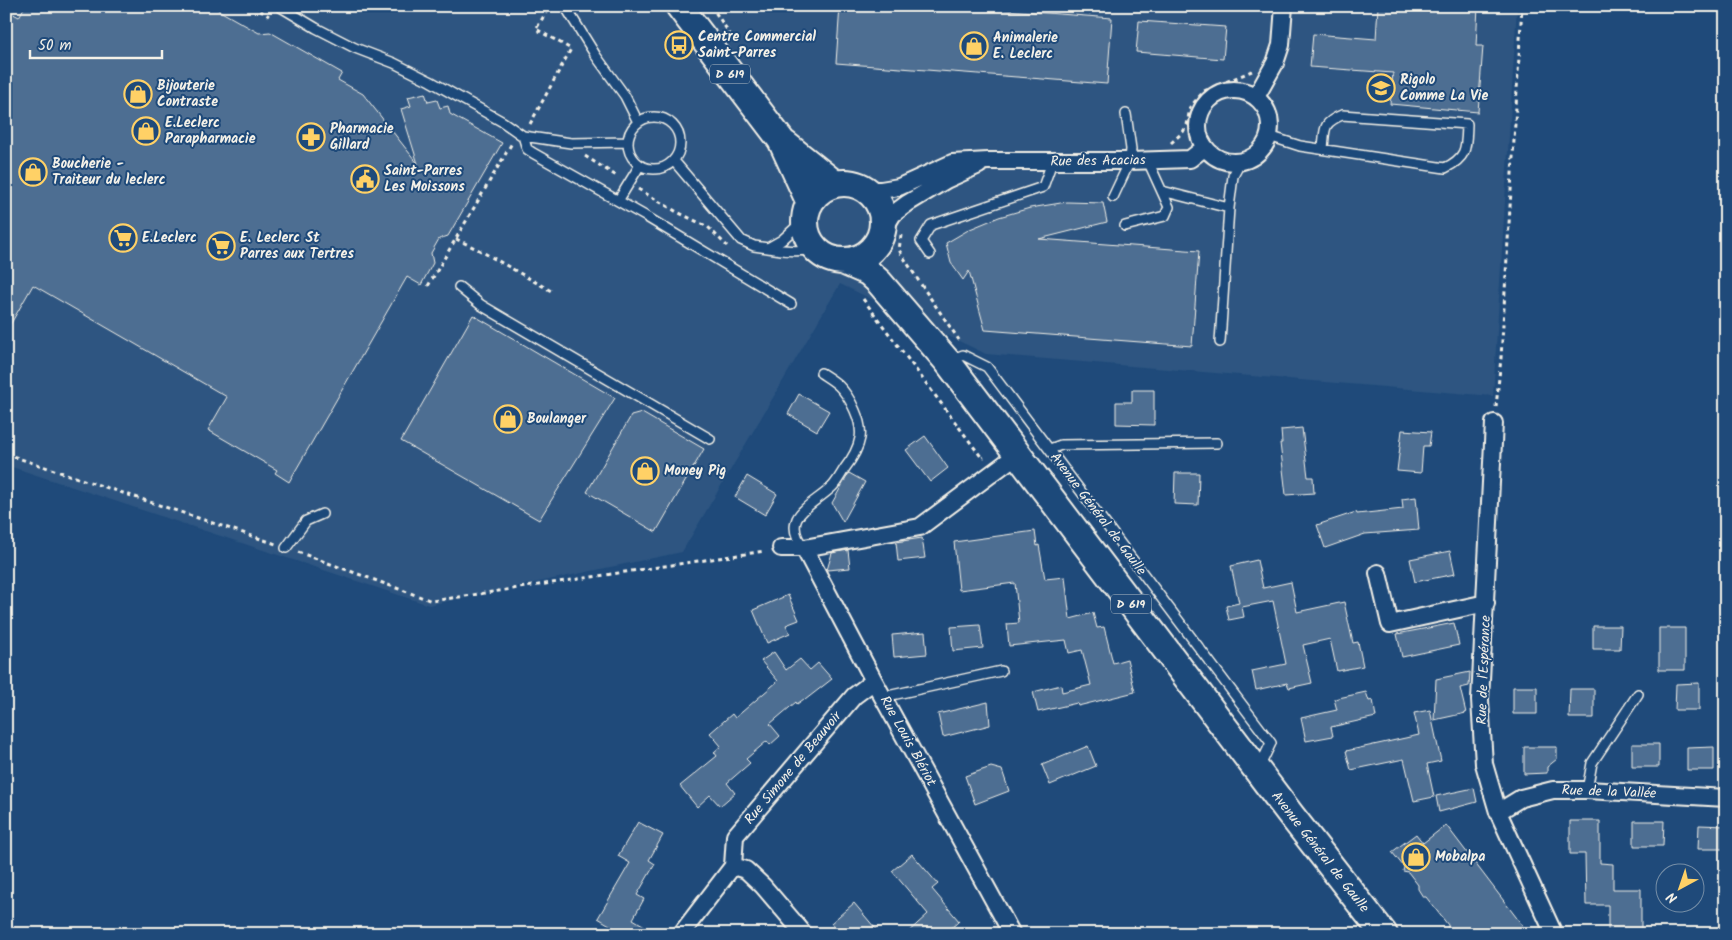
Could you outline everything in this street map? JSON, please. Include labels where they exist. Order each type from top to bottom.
[{"type":"main road","name":"D 619","points":[[679,6],[780,140],[835,184]]},
{"type":"main road","name":"D 619","points":[[780,140],[807,211]]},
{"type":"main road","points":[[835,184],[851,184],[866,190],[878,202],[887,236],[860,258],[824,261],[807,235],[807,211],[820,191],[835,184]]},
{"type":"main road","name":"Avenue Général de Gaulle","points":[[887,236],[882,252],[902,291],[947,361]]},
{"type":"main road","name":"Avenue Général de Gaulle","points":[[824,261],[868,272],[879,282],[947,361],[1257,770],[1384,934]]},
{"type":"street","points":[[1256,97],[1275,63],[1281,46],[1284,6]]},
{"type":"street","points":[[1227,90],[1237,90],[1256,97],[1266,108],[1270,125],[1269,136],[1262,150],[1248,160],[1240,163],[1225,162],[1212,156],[1204,148],[1198,133],[1197,122],[1200,112],[1213,96],[1227,90]]},
{"type":"street","name":"Rue des Acacias","points":[[866,190],[899,187],[952,163],[1190,159],[1204,148]]},
{"type":"street","name":"Rue des Acacias","points":[[887,236],[893,214],[946,180],[988,161]]},
{"type":"street","name":"Rue de l'Espérance","points":[[1494,423],[1480,709],[1484,764],[1498,812],[1554,934]]},
{"type":"street","points":[[780,548],[804,548],[920,527],[1018,454]]},
{"type":"street","name":"Rue Louis Blériot","points":[[804,548],[1012,934]]},
{"type":"street","points":[[1378,573],[1390,624],[1486,603]]},
{"type":"street","name":"Rue Simone de Beauvoir","points":[[733,866],[735,836],[854,696],[874,681]]},
{"type":"street","name":"Rue de la Vallée","points":[[1498,812],[1521,798],[1553,790],[1587,790],[1726,798]]},
{"type":"street","points":[[681,934],[733,866],[746,870],[763,886],[804,934]]},
{"type":"lane","points":[[279,6],[355,48],[394,63],[430,81],[503,122],[522,136],[527,149],[532,153],[618,201],[791,304]]},
{"type":"lane","points":[[565,6],[624,96],[638,122]]},
{"type":"lane","points":[[1113,197],[1130,161],[1131,149],[1126,114]]},
{"type":"lane","points":[[1269,136],[1300,146],[1323,150],[1445,168],[1457,162],[1463,154],[1467,124],[1342,115],[1331,120],[1325,127],[1323,150]]},
{"type":"lane","points":[[650,118],[659,118],[672,124],[678,132],[680,140],[680,150],[674,161],[657,169],[640,165],[633,159],[628,142],[630,133],[638,122],[650,118]]},
{"type":"lane","points":[[522,136],[571,143],[628,142]]},
{"type":"lane","points":[[674,161],[741,240],[754,246],[787,251],[804,251],[824,261]]},
{"type":"lane","points":[[1125,226],[1165,216],[1169,206],[1148,161]]},
{"type":"lane","points":[[930,254],[921,242],[931,225],[1043,187],[1052,162]]},
{"type":"lane","points":[[1220,342],[1229,208],[1233,176],[1240,163]]},
{"type":"lane","points":[[618,201],[640,165]]},
{"type":"lane","points":[[1162,191],[1229,208]]},
{"type":"lane","points":[[768,248],[782,240],[807,211]]},
{"type":"lane","points":[[459,288],[481,305],[710,439]]},
{"type":"lane","points":[[947,361],[963,355],[974,361]]},
{"type":"lane","name":"Avenue Général de Gaulle","points":[[974,361],[987,367],[1272,743],[1257,770]]},
{"type":"lane","points":[[804,548],[796,538],[795,525],[800,513],[814,500],[833,487],[855,454],[861,437],[858,415],[840,387],[821,373]]},
{"type":"lane","points":[[1050,449],[1061,445],[1217,444]]},
{"type":"lane","points":[[286,548],[306,521],[322,514]]},
{"type":"lane","points":[[884,697],[1002,671]]},
{"type":"lane","points":[[1587,790],[1592,763],[1638,694]]},
{"type":"path","points":[[428,286],[511,144],[528,129],[571,49],[536,29],[550,6]]},
{"type":"path","points":[[711,6],[734,40]]},
{"type":"path","points":[[1494,423],[1501,358],[1522,6]]},
{"type":"path","points":[[1166,146],[1183,132],[1188,125],[1190,107],[1204,91],[1255,70]]},
{"type":"path","points":[[511,144],[527,146]]},
{"type":"path","points":[[579,153],[677,212],[708,227],[731,250]]},
{"type":"path","points":[[887,236],[899,250],[974,361]]},
{"type":"path","points":[[456,239],[480,250],[553,292]]},
{"type":"path","points":[[859,294],[982,458],[989,454]]},
{"type":"path","points":[[6,454],[286,548],[432,601],[780,548]]},
{"type":"shaded area","points":[[6,6],[1517,6],[1493,396],[986,354],[840,284],[682,552],[429,605],[6,465]]},
{"type":"building","name":"E. Leclerc St Parres aux Tertres","points":[[25,6],[217,6],[218,10],[259,33],[270,32],[342,73],[338,80],[363,94],[418,164],[401,109],[411,106],[408,97],[425,93],[428,102],[437,100],[440,108],[448,106],[450,114],[502,143],[448,236],[439,239],[431,253],[433,263],[421,285],[407,277],[289,482],[275,473],[277,470],[208,430],[227,397],[33,285],[6,332],[6,10],[19,17]]},
{"type":"building","name":"Animalerie E. Leclerc","points":[[840,6],[954,6],[1112,18],[1107,84],[836,63]]},
{"type":"building","points":[[1378,6],[1478,6],[1476,46],[1483,46],[1478,112],[1390,104],[1393,73],[1310,67],[1313,34],[1376,39]]},
{"type":"building","points":[[1139,21],[1226,27],[1223,59],[1136,52]]},
{"type":"building","points":[[1067,202],[1103,203],[1107,222],[1039,239],[1199,251],[1192,346],[985,330],[969,271],[963,280],[951,263],[946,243],[970,229],[999,217],[1030,208]]},
{"type":"building","name":"Boulanger","points":[[473,315],[615,398],[539,520],[401,441]]},
{"type":"building","points":[[1132,390],[1154,390],[1154,425],[1116,424],[1116,402],[1132,402]]},
{"type":"building","points":[[799,394],[829,411],[817,431],[788,414]]},
{"type":"building","name":"Money Pig","points":[[642,413],[704,449],[656,532],[587,492],[631,416]]},
{"type":"building","points":[[1302,428],[1308,477],[1313,477],[1314,493],[1286,495],[1280,443],[1282,443],[1281,430]]},
{"type":"building","points":[[1402,430],[1431,432],[1429,446],[1423,446],[1421,473],[1397,471]]},
{"type":"building","points":[[925,436],[948,468],[930,482],[906,450]]},
{"type":"building","points":[[849,473],[865,482],[843,522],[832,503]]},
{"type":"building","points":[[1175,473],[1199,473],[1198,505],[1174,504]]},
{"type":"building","points":[[747,476],[777,494],[765,515],[735,497]]},
{"type":"building","points":[[1416,497],[1419,530],[1365,534],[1325,548],[1317,525],[1356,512],[1357,514],[1403,509],[1402,499]]},
{"type":"building","points":[[1035,531],[1045,579],[1065,577],[1070,619],[1093,613],[1097,628],[1104,627],[1113,663],[1127,659],[1135,692],[1078,706],[1077,703],[1038,712],[1033,692],[1061,685],[1062,692],[1091,685],[1082,650],[1069,653],[1066,640],[1009,646],[1007,624],[1019,623],[1015,583],[959,590],[954,542]]},
{"type":"building","points":[[922,538],[925,558],[898,561],[896,542]]},
{"type":"building","points":[[848,550],[850,568],[827,570],[832,553]]},
{"type":"building","points":[[1450,551],[1455,574],[1415,582],[1410,559]]},
{"type":"building","points":[[1257,560],[1263,588],[1291,582],[1297,612],[1344,602],[1353,643],[1358,642],[1363,666],[1337,671],[1330,639],[1303,645],[1312,683],[1289,688],[1287,683],[1256,690],[1252,671],[1286,664],[1273,601],[1242,607],[1244,617],[1229,620],[1226,606],[1239,603],[1231,566]]},
{"type":"building","points":[[788,595],[799,620],[786,625],[790,633],[767,643],[753,610]]},
{"type":"building","points":[[1454,623],[1459,645],[1402,657],[1397,634]]},
{"type":"building","points":[[980,625],[983,648],[953,651],[951,627]]},
{"type":"building","points":[[1593,626],[1621,626],[1620,649],[1593,649]]},
{"type":"building","points":[[1659,628],[1685,628],[1685,670],[1659,670]]},
{"type":"building","points":[[925,632],[927,654],[894,657],[892,635]]},
{"type":"building","points":[[774,652],[786,670],[800,659],[810,670],[818,663],[832,679],[805,700],[797,704],[796,702],[770,724],[780,736],[770,745],[767,741],[746,759],[750,763],[727,783],[735,793],[720,806],[710,795],[697,807],[680,786],[717,756],[714,752],[721,746],[710,733],[732,714],[735,718],[778,681],[761,661]]},
{"type":"building","points":[[1470,672],[1469,686],[1460,688],[1466,713],[1434,720],[1436,679]]},
{"type":"building","points":[[1699,683],[1699,710],[1675,710],[1676,684]]},
{"type":"building","points":[[1513,687],[1537,687],[1537,714],[1513,714]]},
{"type":"building","points":[[1570,689],[1594,689],[1594,718],[1569,718]]},
{"type":"building","points":[[1366,692],[1369,701],[1373,700],[1376,717],[1331,727],[1333,736],[1306,741],[1301,718],[1337,710],[1334,699]]},
{"type":"building","points":[[988,702],[990,725],[943,737],[938,714]]},
{"type":"building","points":[[1430,710],[1441,761],[1427,764],[1434,797],[1414,801],[1404,759],[1351,770],[1346,751],[1419,735],[1414,713]]},
{"type":"building","points":[[1632,744],[1659,744],[1659,767],[1632,767]]},
{"type":"building","points":[[1088,746],[1096,766],[1050,785],[1042,765]]},
{"type":"building","points":[[1524,747],[1557,747],[1557,759],[1547,767],[1547,773],[1524,774]]},
{"type":"building","points":[[1714,747],[1714,770],[1687,770],[1687,748]]},
{"type":"building","points":[[991,767],[1002,770],[1009,791],[975,804],[965,776]]},
{"type":"building","points":[[1474,788],[1477,802],[1439,812],[1436,796]]},
{"type":"building","points":[[1570,821],[1600,821],[1600,863],[1613,864],[1613,889],[1641,889],[1641,929],[1626,929],[1626,934],[1608,934],[1608,905],[1586,905],[1585,854],[1570,854]]},
{"type":"building","points":[[1634,821],[1664,821],[1663,846],[1634,846]]},
{"type":"building","points":[[638,822],[663,835],[649,860],[655,864],[637,895],[644,899],[633,919],[658,934],[625,934],[598,918],[630,863],[618,856]]},
{"type":"building","points":[[1446,825],[1529,934],[1455,934],[1452,930],[1448,930],[1448,925],[1426,897],[1423,897],[1418,889],[1418,885],[1408,872],[1403,871],[1404,867],[1392,852],[1416,834],[1423,843]]},
{"type":"building","points":[[1699,825],[1726,826],[1725,849],[1698,849]]},
{"type":"building","points":[[912,854],[938,884],[932,889],[959,921],[945,934],[906,934],[928,914],[892,871]]},
{"type":"building","points":[[854,903],[880,934],[840,934],[831,923]]},
{"type":"place","name":"Centre Commercial Saint-Parres","points":[[679,45]]},
{"type":"place","name":"Animalerie E. Leclerc","points":[[974,46]]},
{"type":"place","name":"Rigolo Comme La Vie","points":[[1381,88]]},
{"type":"place","name":"Bijouterie Contraste","points":[[138,94]]},
{"type":"place","name":"E.Leclerc Parapharmacie","points":[[146,131]]},
{"type":"place","name":"Pharmacie Gillard","points":[[311,137]]},
{"type":"place","name":"Boucherie - Traiteur du leclerc","points":[[33,172]]},
{"type":"place","name":"Saint-Parres Les Moissons","points":[[365,179]]},
{"type":"place","name":"E.Leclerc","points":[[123,238]]},
{"type":"place","name":"E. Leclerc St Parres aux Tertres","points":[[221,246]]},
{"type":"place","name":"Boulanger","points":[[508,419]]},
{"type":"place","name":"Money Pig","points":[[645,471]]},
{"type":"place","name":"Mobalpa","points":[[1416,857]]}]
